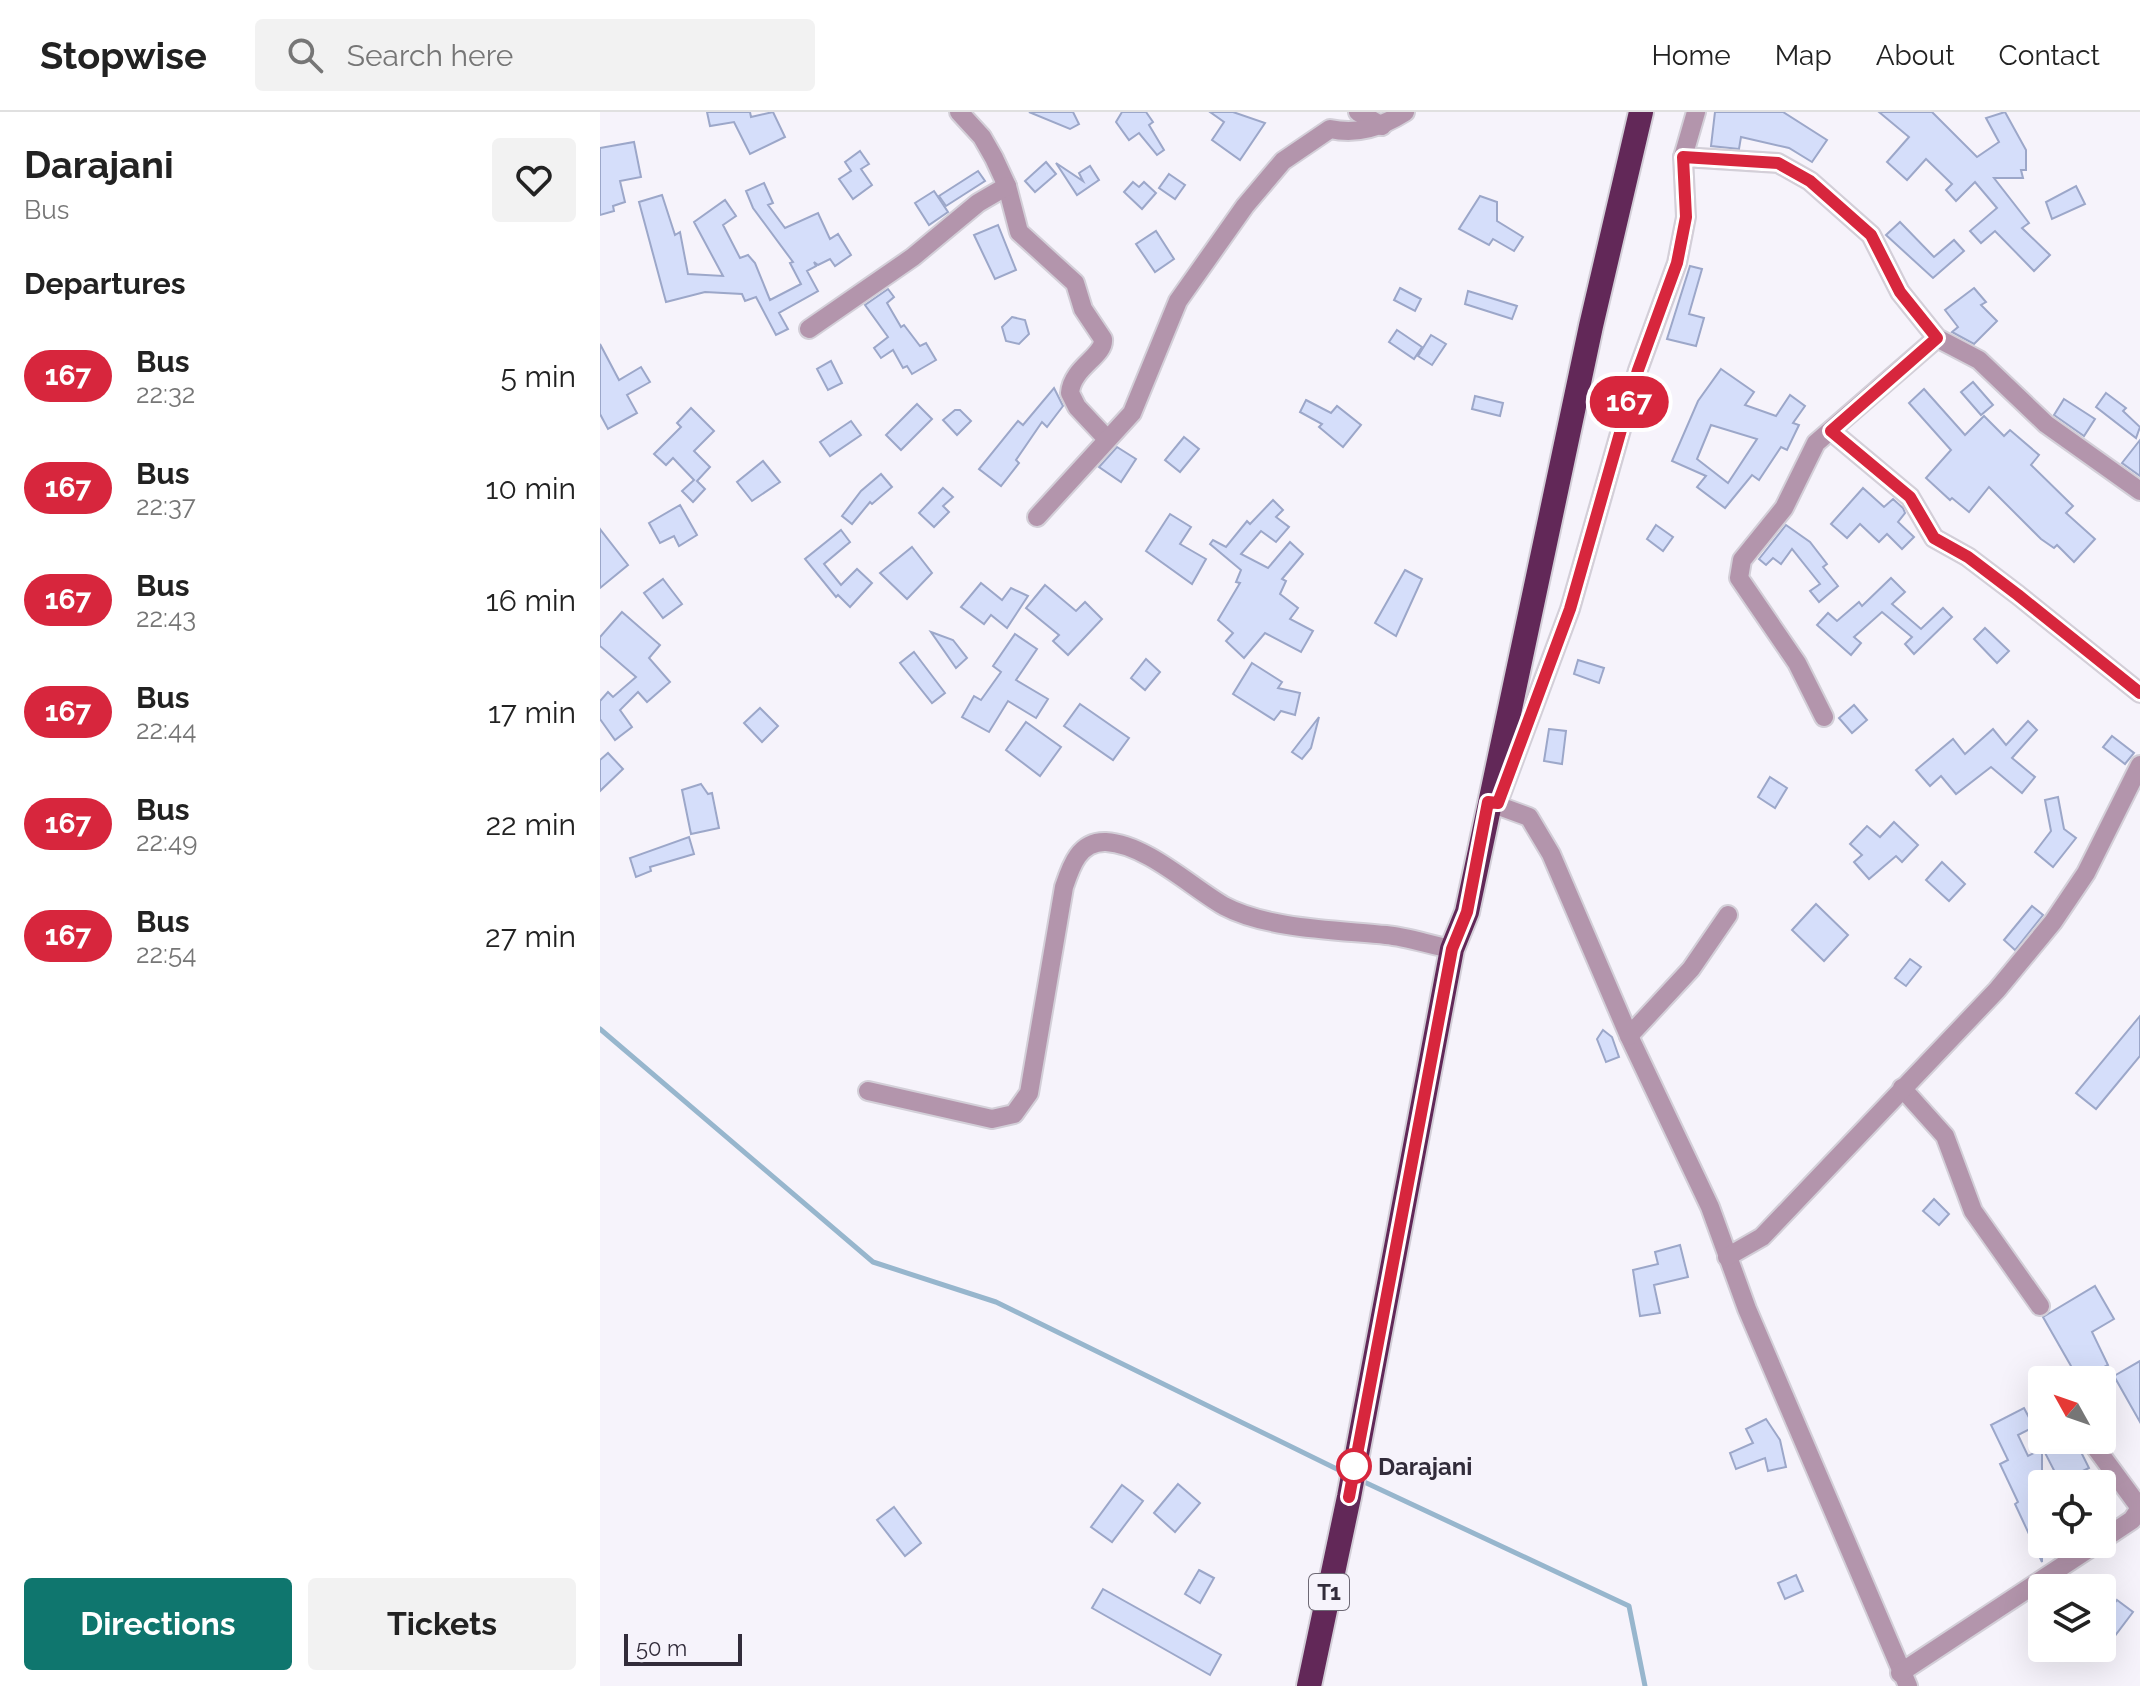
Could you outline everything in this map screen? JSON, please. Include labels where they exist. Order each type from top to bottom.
[{"type":"highway","name":"T1","points":[[1309,1686],[1349,1497],[1452,949],[1467,912],[1493,802],[1641,112]]},
{"type":"street","points":[[959,112],[982,137],[1007,186],[1019,232],[1075,283],[1083,309],[1103,339],[1102,349],[1073,378],[1070,393],[1077,407],[1107,439]]},
{"type":"street","points":[[1358,112],[1382,126]]},
{"type":"street","points":[[1037,517],[1132,413],[1178,301],[1259,188],[1283,161],[1330,129],[1346,132],[1382,126],[1405,112]]},
{"type":"street","points":[[1696,112],[1683,157],[1686,217],[1677,263],[1638,370],[1570,609],[1493,802],[1529,817],[1541,835],[1629,1036],[1710,1207],[1727,1257],[1904,1680],[2076,1558]]},
{"type":"street","points":[[1683,157],[1778,163],[1810,181],[1871,235],[1900,292],[1937,338],[1979,360],[2046,424],[2140,491]]},
{"type":"street","points":[[809,329],[876,279],[913,257],[978,203],[1007,186]]},
{"type":"street","points":[[1824,717],[1797,663],[1739,578],[1738,570],[1784,508],[1807,456],[1937,338]]},
{"type":"street","points":[[1831,431],[1910,497],[1934,538],[1968,557],[2140,693]]},
{"type":"street","points":[[1727,1257],[1762,1237],[1997,990],[2072,897],[2140,765]]},
{"type":"street","points":[[868,1091],[992,1119],[1014,1114],[1029,1093],[1064,887],[1073,860],[1093,843],[1109,842],[1135,852],[1176,873],[1224,906],[1256,919],[1390,935],[1452,949]]},
{"type":"street","points":[[1629,1036],[1691,969],[1728,915]]},
{"type":"street","points":[[1902,1088],[1945,1136],[1973,1211],[2040,1306]]},
{"type":"street","points":[[2116,1475],[2140,1508],[2132,1520],[2116,1531]]},
{"type":"building","points":[[707,112],[750,112],[751,117],[773,112],[785,137],[750,154],[734,122],[710,126]]},
{"type":"building","points":[[1029,112],[1073,112],[1079,124],[1070,129]]},
{"type":"building","points":[[1122,112],[1146,112],[1153,122],[1149,125],[1164,150],[1157,155],[1139,133],[1129,140],[1116,122]]},
{"type":"building","points":[[1210,112],[1233,112],[1265,123],[1240,160],[1212,140],[1224,122]]},
{"type":"building","points":[[1715,112],[1783,112],[1827,140],[1812,162],[1789,148],[1741,137],[1739,149],[1711,146]]},
{"type":"building","points":[[1879,112],[1932,112],[1977,157],[1999,142],[1986,118],[2005,112],[2026,150],[2026,170],[2021,170],[2023,178],[1994,178],[2029,223],[2022,228],[2050,255],[2034,271],[1995,231],[1981,243],[1970,231],[1997,208],[1975,182],[1956,201],[1946,190],[1952,184],[1926,159],[1907,180],[1887,162],[1909,137]]},
{"type":"building","points":[[634,142],[641,177],[620,181],[625,202],[613,206],[614,211],[600,215],[600,148]]},
{"type":"building","points":[[860,151],[869,164],[861,169],[872,185],[853,199],[839,179],[851,171],[845,162]]},
{"type":"building","points":[[1046,162],[1056,174],[1035,192],[1025,181]]},
{"type":"building","points":[[1056,163],[1083,181],[1079,173],[1090,166],[1099,180],[1077,195]]},
{"type":"building","points":[[978,171],[985,181],[946,206],[939,196]]},
{"type":"building","points":[[1169,174],[1185,185],[1175,199],[1159,188]]},
{"type":"building","points":[[1133,182],[1139,187],[1144,182],[1156,193],[1142,209],[1124,192]]},
{"type":"building","points":[[764,183],[773,203],[768,205],[785,228],[818,213],[830,239],[838,234],[851,255],[835,266],[830,259],[818,265],[814,262],[816,266],[807,271],[818,291],[779,313],[788,329],[776,335],[756,297],[745,301],[742,294],[705,292],[666,302],[639,202],[662,195],[675,235],[680,232],[688,274],[723,276],[694,222],[725,200],[736,216],[723,225],[740,258],[748,255],[755,263],[770,300],[801,284],[790,263],[793,262],[753,208],[746,191]]},
{"type":"building","points":[[2076,186],[2085,204],[2052,219],[2046,202]]},
{"type":"building","points":[[934,191],[948,212],[929,225],[915,203]]},
{"type":"building","points":[[1480,196],[1497,202],[1497,221],[1523,237],[1514,251],[1493,239],[1489,245],[1459,229]]},
{"type":"building","points":[[1900,222],[1934,257],[1954,240],[1964,251],[1933,278],[1886,235]]},
{"type":"building","points":[[998,225],[1016,270],[995,279],[974,235]]},
{"type":"building","points":[[1156,231],[1174,259],[1155,272],[1136,244]]},
{"type":"building","points":[[1690,266],[1702,269],[1689,314],[1704,318],[1696,346],[1667,339]]},
{"type":"building","points":[[1400,288],[1421,299],[1415,311],[1394,300]]},
{"type":"building","points":[[1974,288],[1986,302],[1981,305],[1997,321],[1974,344],[1952,332],[1958,327],[1945,310]]},
{"type":"building","points":[[888,289],[894,297],[887,303],[901,327],[904,325],[920,346],[926,343],[936,360],[912,374],[907,366],[903,368],[893,350],[881,358],[874,348],[888,337],[865,305]]},
{"type":"building","points":[[1468,291],[1517,306],[1512,319],[1465,304]]},
{"type":"building","points":[[1012,317],[1025,320],[1029,334],[1019,344],[1006,341],[1002,327]]},
{"type":"building","points":[[1397,330],[1422,347],[1414,359],[1389,342]]},
{"type":"building","points":[[1431,335],[1446,344],[1432,365],[1418,356]]},
{"type":"building","points":[[600,344],[619,380],[641,367],[650,382],[627,395],[637,413],[608,429],[600,414]]},
{"type":"building","points":[[831,361],[842,383],[828,390],[817,369]]},
{"type":"building","points":[[1721,369],[1754,392],[1745,405],[1776,416],[1790,395],[1805,406],[1793,423],[1799,425],[1787,450],[1781,447],[1759,480],[1752,475],[1725,508],[1697,487],[1706,476],[1672,461],[1698,401]],"holes":[[[1711,425],[1757,439],[1728,483],[1697,459]]]},
{"type":"building","points":[[1973,382],[1993,405],[1981,415],[1961,392]]},
{"type":"building","points":[[1054,388],[1063,406],[1047,427],[1042,422],[1016,460],[1019,463],[1001,486],[979,469],[1018,421],[1023,425]]},
{"type":"building","points":[[1924,389],[1965,435],[1984,416],[2004,436],[2010,430],[2039,455],[2031,465],[2073,506],[2066,513],[2095,539],[2074,562],[2057,545],[2054,548],[2041,539],[1989,487],[1969,512],[1926,478],[1951,450],[1909,403]]},
{"type":"building","points":[[2106,393],[2126,408],[2123,411],[2140,427],[2136,438],[2096,407]]},
{"type":"building","points":[[1475,396],[1503,403],[1500,416],[1472,409]]},
{"type":"building","points":[[2064,399],[2095,419],[2084,436],[2054,415]]},
{"type":"building","points":[[1306,400],[1331,413],[1337,406],[1361,425],[1343,447],[1319,427],[1322,424],[1300,412]]},
{"type":"building","points":[[917,404],[932,419],[901,450],[886,435]]},
{"type":"building","points":[[691,408],[714,431],[694,451],[710,467],[697,481],[705,489],[693,502],[682,491],[694,480],[673,458],[666,465],[654,454],[681,427],[677,423]]},
{"type":"building","points":[[955,410],[960,410],[971,421],[957,435],[943,420]]},
{"type":"building","points":[[851,421],[861,435],[830,456],[820,442]]},
{"type":"building","points":[[1184,437],[1199,449],[1180,472],[1165,460]]},
{"type":"building","points":[[2140,440],[2140,476],[2122,463]]},
{"type":"building","points":[[1117,447],[1136,459],[1121,482],[1099,467]]},
{"type":"building","points":[[763,461],[780,482],[752,501],[737,482]]},
{"type":"building","points":[[881,474],[892,487],[872,504],[870,502],[852,524],[842,516],[861,491]]},
{"type":"building","points":[[943,488],[953,497],[943,506],[949,512],[934,527],[919,513]]},
{"type":"building","points":[[1863,488],[1884,507],[1893,499],[1903,508],[1905,513],[1898,522],[1914,537],[1902,549],[1887,534],[1879,542],[1860,524],[1847,538],[1831,524]]},
{"type":"building","points":[[1273,500],[1283,510],[1276,517],[1289,527],[1276,542],[1261,531],[1241,554],[1268,568],[1290,542],[1303,554],[1282,579],[1286,581],[1280,594],[1298,608],[1290,619],[1313,631],[1301,652],[1265,633],[1244,658],[1226,641],[1233,633],[1218,620],[1240,583],[1236,582],[1241,570],[1210,544],[1213,540],[1226,547],[1247,521],[1250,524]]},
{"type":"building","points":[[680,505],[697,535],[679,546],[674,536],[660,543],[649,523]]},
{"type":"building","points":[[1170,514],[1191,527],[1180,544],[1206,559],[1192,584],[1146,551]]},
{"type":"building","points":[[1656,525],[1673,537],[1663,551],[1647,539]]},
{"type":"building","points":[[1786,525],[1810,542],[1827,564],[1823,567],[1838,586],[1819,602],[1810,591],[1820,584],[1792,549],[1781,564],[1773,558],[1766,565],[1759,559]]},
{"type":"building","points":[[600,529],[628,565],[600,588]]},
{"type":"building","points":[[841,530],[850,542],[824,564],[841,585],[857,569],[872,583],[850,607],[838,595],[836,597],[805,559]]},
{"type":"building","points":[[912,547],[932,573],[907,599],[880,573]]},
{"type":"building","points":[[1405,570],[1422,579],[1396,636],[1375,623]]},
{"type":"building","points":[[1891,578],[1905,592],[1892,604],[1921,629],[1943,608],[1952,617],[1914,654],[1905,644],[1912,637],[1882,612],[1854,637],[1861,643],[1851,655],[1817,625],[1828,613],[1837,621],[1859,602],[1862,606]]},
{"type":"building","points":[[663,579],[682,604],[663,618],[644,593]]},
{"type":"building","points":[[981,583],[1002,600],[1011,588],[1028,596],[1007,628],[991,615],[984,624],[961,607]]},
{"type":"building","points":[[1045,585],[1076,611],[1085,602],[1102,619],[1068,655],[1053,641],[1059,635],[1026,608]]},
{"type":"building","points":[[622,612],[660,645],[649,658],[670,682],[647,702],[638,692],[620,710],[632,727],[615,740],[600,719],[600,701],[608,692],[613,697],[636,677],[600,646],[600,637]]},
{"type":"building","points":[[1985,628],[2009,651],[1997,663],[1974,639]]},
{"type":"building","points":[[931,632],[953,640],[967,658],[956,668]]},
{"type":"building","points":[[1015,634],[1037,649],[1016,680],[1048,699],[1036,718],[1008,701],[989,732],[962,717],[974,696],[981,700],[1001,672],[993,666]]},
{"type":"building","points":[[914,652],[945,693],[932,703],[900,663]]},
{"type":"building","points":[[1146,659],[1160,672],[1145,690],[1131,678]]},
{"type":"building","points":[[1578,660],[1604,668],[1599,683],[1574,674]]},
{"type":"building","points":[[1252,663],[1282,682],[1278,688],[1300,693],[1295,715],[1281,711],[1274,720],[1233,694]]},
{"type":"building","points":[[1080,704],[1129,738],[1113,760],[1064,726]]},
{"type":"building","points":[[1854,705],[1867,720],[1852,733],[1839,718]]},
{"type":"building","points":[[760,708],[778,726],[762,742],[744,723]]},
{"type":"building","points":[[1319,717],[1311,748],[1302,759],[1292,752]]},
{"type":"building","points":[[2028,721],[2037,730],[2012,758],[2035,777],[2022,793],[1991,767],[1956,794],[1941,776],[1930,786],[1916,770],[1953,739],[1965,754],[1993,729],[2006,745]]},
{"type":"building","points":[[1026,722],[1061,747],[1040,776],[1006,750]]},
{"type":"building","points":[[1549,729],[1566,731],[1562,764],[1544,761]]},
{"type":"building","points":[[2112,736],[2134,753],[2125,764],[2103,747]]},
{"type":"building","points":[[608,753],[623,769],[600,791],[600,760]]},
{"type":"building","points":[[1770,777],[1787,788],[1775,808],[1758,797]]},
{"type":"building","points":[[701,784],[708,794],[712,793],[719,828],[691,834],[682,790]]},
{"type":"building","points":[[2058,797],[2064,829],[2076,838],[2053,867],[2035,852],[2051,831],[2045,800]]},
{"type":"building","points":[[1894,822],[1918,845],[1902,862],[1896,856],[1869,879],[1854,862],[1862,855],[1850,844],[1867,826],[1880,837]]},
{"type":"building","points":[[689,837],[694,854],[650,867],[651,871],[636,877],[630,858]]},
{"type":"building","points":[[1942,862],[1965,884],[1949,901],[1926,880]]},
{"type":"building","points":[[1816,904],[1848,935],[1824,961],[1792,930]]},
{"type":"building","points":[[2032,906],[2043,915],[2015,950],[2004,940]]},
{"type":"building","points":[[1910,959],[1921,967],[1906,986],[1895,978]]},
{"type":"building","points":[[2140,1016],[2140,1056],[2096,1109],[2076,1093]]},
{"type":"building","points":[[1603,1030],[1612,1037],[1619,1057],[1606,1062],[1597,1039]]},
{"type":"building","points":[[1934,1199],[1949,1214],[1939,1225],[1923,1211]]},
{"type":"building","points":[[1680,1245],[1688,1277],[1654,1285],[1660,1313],[1640,1316],[1633,1270],[1658,1264],[1655,1252]]},
{"type":"building","points":[[2095,1286],[2114,1319],[2092,1332],[2108,1365],[2071,1366],[2043,1317]]},
{"type":"building","points":[[2140,1361],[2140,1422],[2116,1380],[2116,1375]]},
{"type":"building","points":[[2024,1408],[2028,1416],[2028,1430],[2018,1435],[2028,1456],[2042,1454],[2042,1470],[2028,1470],[2028,1532],[2000,1464],[2008,1460],[1991,1425]]},
{"type":"building","points":[[1766,1419],[1780,1440],[1786,1467],[1768,1471],[1765,1458],[1736,1469],[1730,1453],[1753,1443],[1746,1429]]},
{"type":"building","points":[[2046,1454],[2082,1454],[2089,1468],[2085,1470],[2054,1470]]},
{"type":"building","points":[[1178,1484],[1200,1503],[1175,1532],[1154,1513]]},
{"type":"building","points":[[1122,1485],[1143,1501],[1112,1542],[1091,1527]]},
{"type":"building","points":[[894,1507],[921,1543],[905,1556],[877,1520]]},
{"type":"building","points":[[1199,1570],[1214,1578],[1200,1603],[1185,1594]]},
{"type":"building","points":[[1796,1575],[1803,1591],[1785,1599],[1778,1583]]},
{"type":"building","points":[[1103,1589],[1221,1655],[1210,1675],[1092,1608]]},
{"type":"building","points":[[2116,1601],[2133,1612],[2116,1634]]},
{"type":"waterway","points":[[600,1029],[873,1262],[996,1302],[1347,1474]]},
{"type":"waterway","points":[[1360,1480],[1629,1606],[1645,1686]]},
{"type":"bus line","name":"167","points":[[1349,1497],[1452,949],[1467,912],[1488,802],[1498,803],[1570,609],[1638,370],[1677,263],[1686,217],[1683,157],[1778,163],[1810,181],[1871,235],[1900,292],[1937,338],[1831,431],[1910,497],[1934,538],[1968,557],[2140,693]]},
{"type":"place","name":"Darajani","points":[[1354,1466]]}]
